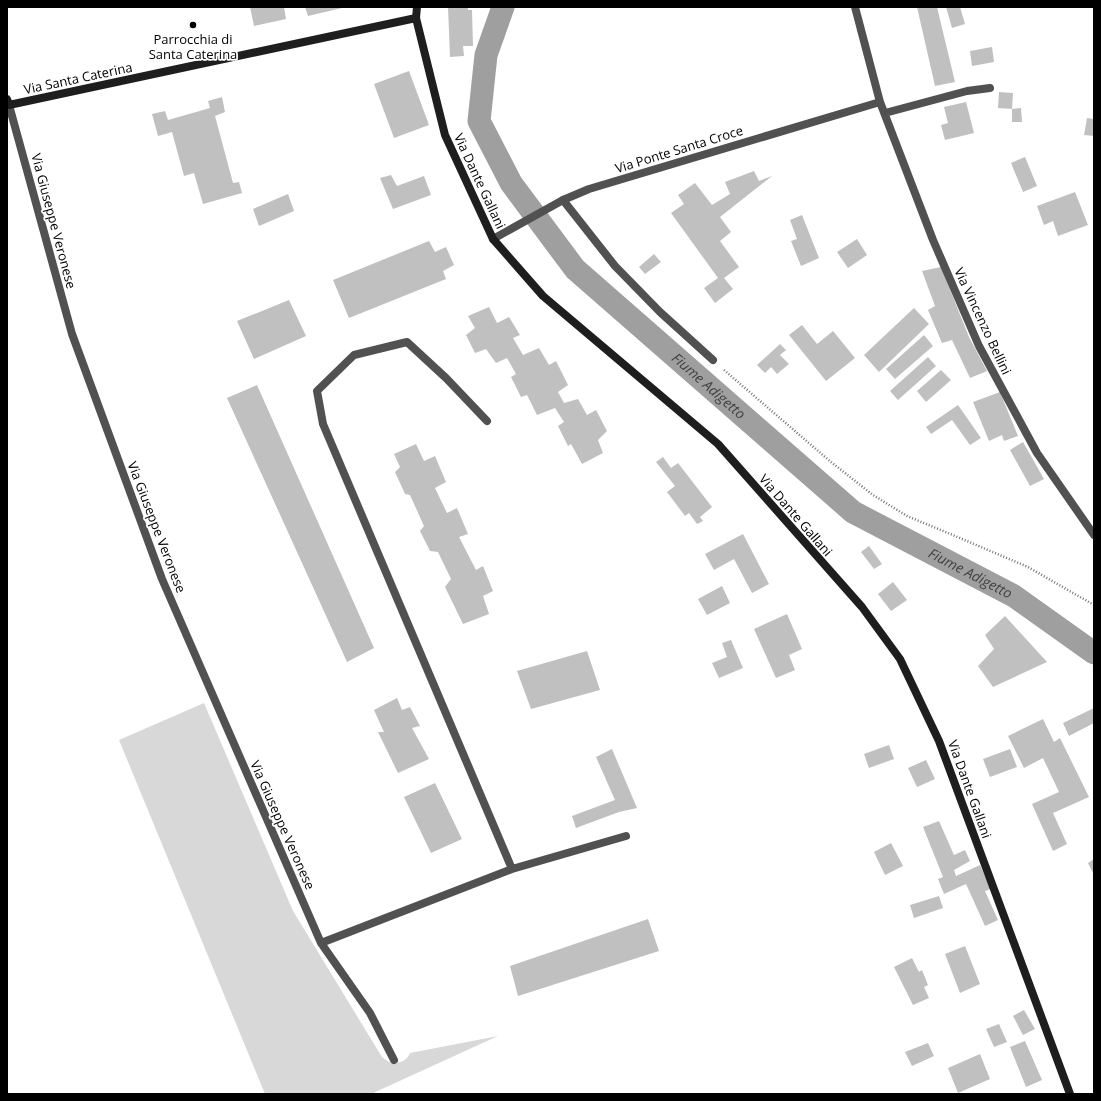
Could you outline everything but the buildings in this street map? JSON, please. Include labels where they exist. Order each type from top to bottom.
[{"type":"street","name":"Via Dante Gallani","points":[[417,7],[416,18],[445,135],[493,239],[543,296],[718,444],[862,607],[900,659],[939,741],[1070,1094]]},
{"type":"street","name":"Via Vincenzo Bellini","points":[[856,7],[880,102],[933,240],[979,346],[1036,453],[1094,535]]},
{"type":"street","name":"Via Santa Caterina","points":[[8,102],[416,18]]},
{"type":"street","points":[[885,113],[967,91],[990,88]]},
{"type":"street","name":"Via Giuseppe Veronese","points":[[8,102],[72,334],[160,572],[322,943],[370,1013],[394,1060]]},
{"type":"street","name":"Via Ponte Santa Croce","points":[[493,239],[503,235],[562,200],[589,188],[880,102]]},
{"type":"street","points":[[562,200],[615,266],[660,312],[714,360]]},
{"type":"street","points":[[487,421],[446,378],[407,342],[354,355],[317,391],[323,424],[512,869]]},
{"type":"street","points":[[322,943],[512,869],[626,836]]},
{"type":"path","points":[[714,360],[831,462],[873,495],[907,516],[1028,567],[1094,605]]},
{"type":"shaded area","points":[[204,703],[293,911],[382,1057],[389,1062],[398,1063],[405,1060],[410,1053],[498,1036],[371,1094],[265,1094],[119,740]]},
{"type":"waterway","name":"Fiume Adigetto","points":[[503,7],[486,55],[479,121],[511,183],[575,269],[853,512],[1014,596],[1094,653]]},
{"type":"place","name":"Parrocchia di Santa Caterina","points":[[193,25]]}]
